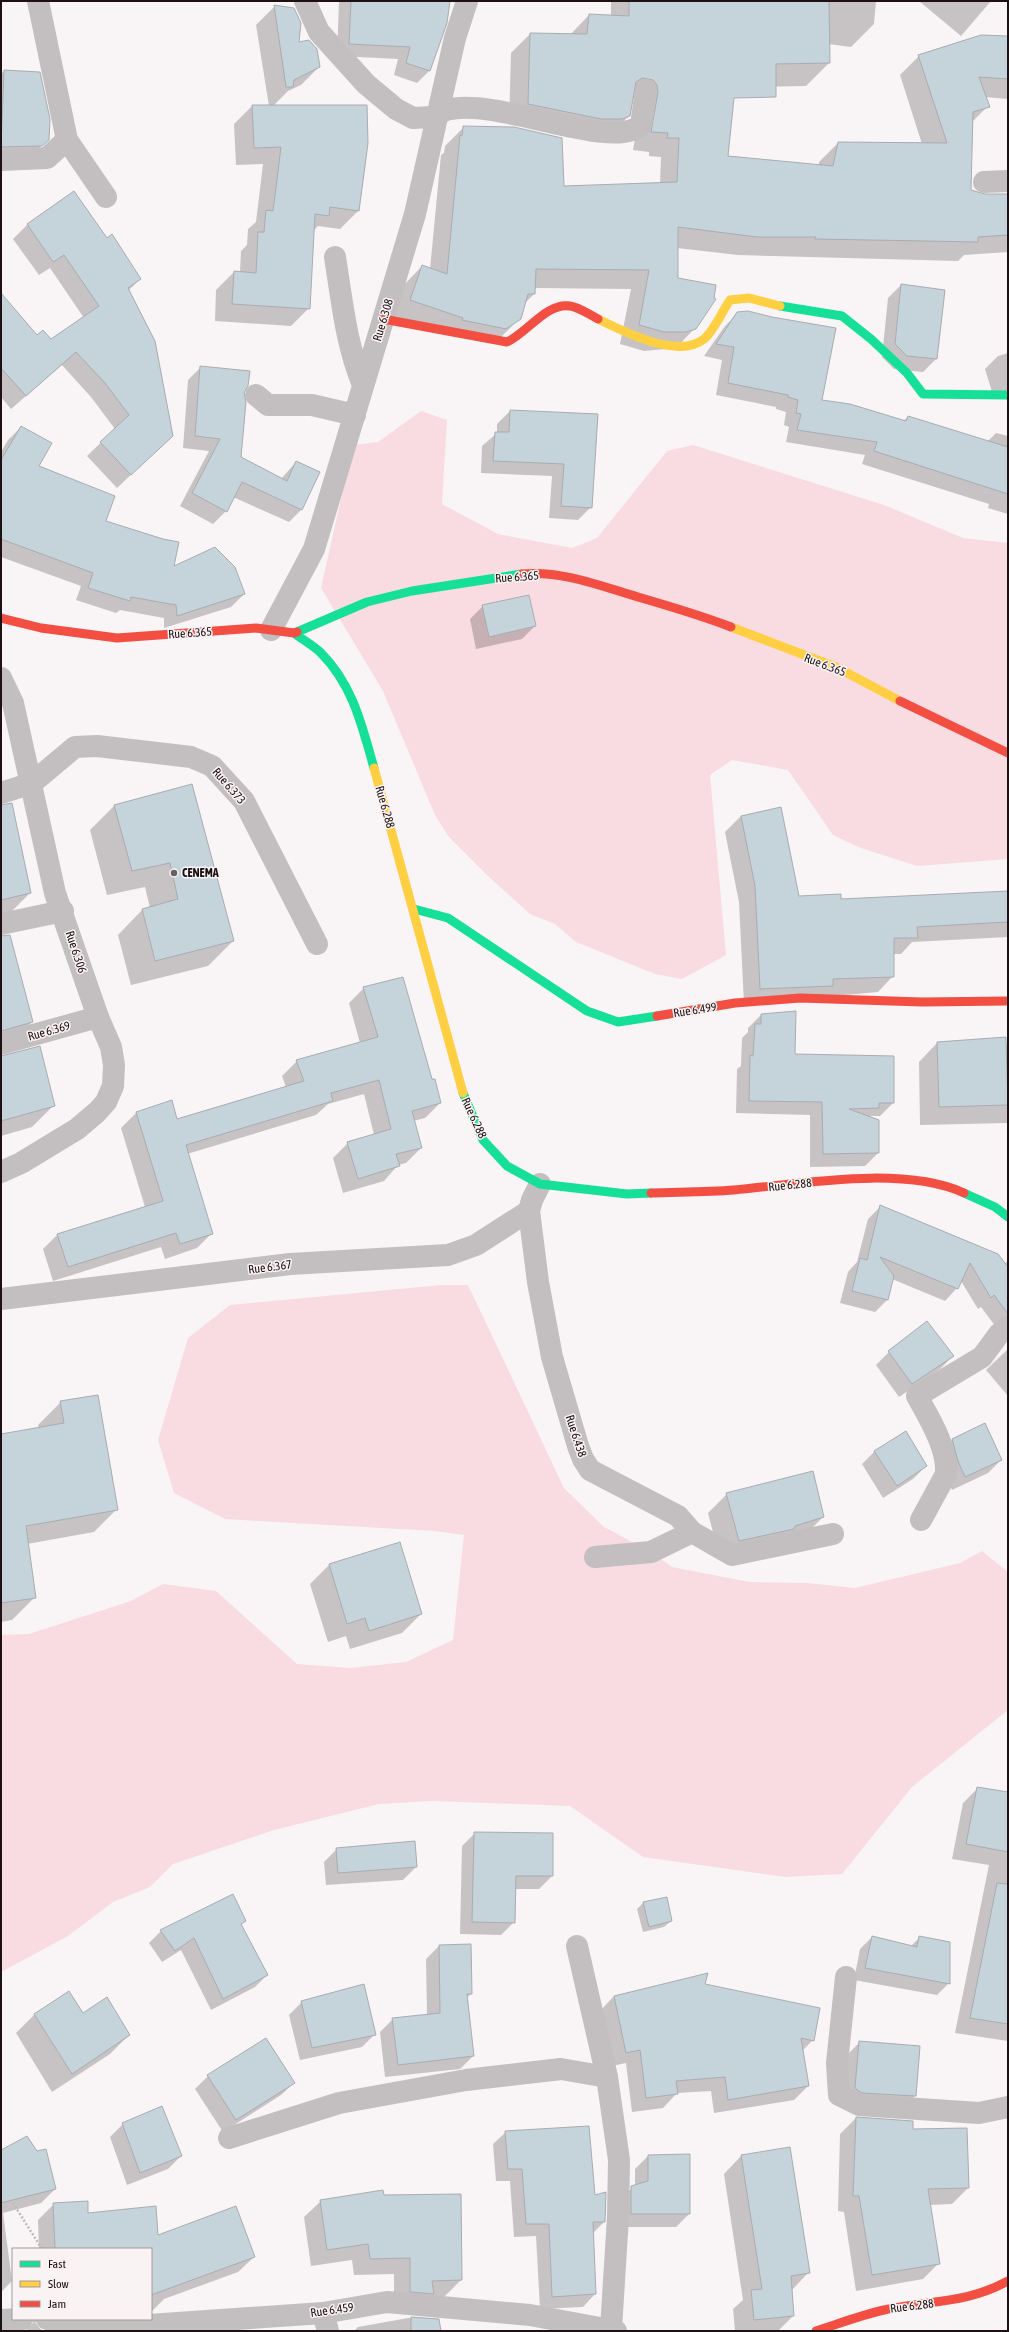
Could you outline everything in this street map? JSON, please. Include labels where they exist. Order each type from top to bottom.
[{"type":"street","points":[[38,1],[67,140],[106,197]]},
{"type":"street","points":[[305,1],[323,37],[352,70],[382,98],[413,118],[433,117],[438,112],[457,108],[534,117],[584,129],[617,133],[631,131],[641,125],[646,90]]},
{"type":"street","name":"Rue 6.308","points":[[271,630],[314,549],[415,214],[455,38],[467,1]]},
{"type":"street","points":[[1,160],[47,158],[67,140]]},
{"type":"street","points":[[984,182],[1008,181]]},
{"type":"street","points":[[335,257],[345,328],[352,359],[363,385]]},
{"type":"street","points":[[383,319],[507,342],[525,332],[554,307],[562,305],[571,306],[639,339],[662,345],[688,345],[704,339],[730,300],[749,298],[774,305],[842,316],[907,373],[923,394],[1008,395]]},
{"type":"street","points":[[256,395],[268,405],[312,405],[355,415]]},
{"type":"street","name":"Rue 6.365","points":[[1,618],[42,628],[118,638],[256,628],[294,633],[366,602],[412,591],[524,574],[579,578],[708,618],[836,667],[918,710],[1008,752]]},
{"type":"street","name":"Rue 6.288","points":[[294,633],[321,653],[343,681],[357,708],[414,909],[465,1102],[483,1140],[507,1166],[540,1184],[626,1194],[731,1190],[838,1180],[895,1178],[953,1188],[995,1207],[1008,1217]]},
{"type":"street","name":"Rue 6.306","points":[[1,678],[13,703],[32,783],[55,893],[63,911],[98,1017],[111,1048],[114,1065],[113,1086],[106,1102],[77,1129],[21,1164],[1,1172]]},
{"type":"street","name":"Rue 6.373","points":[[1,793],[32,783],[75,747],[97,746],[191,758],[212,766],[244,801],[317,944]]},
{"type":"street","name":"Rue 6.499","points":[[414,909],[448,918],[587,1011],[618,1022],[735,1003],[800,998],[874,999],[922,1002],[1008,1001]]},
{"type":"street","points":[[1,924],[63,911]]},
{"type":"street","name":"Rue 6.369","points":[[1,1044],[98,1017]]},
{"type":"street","name":"Rue 6.438","points":[[540,1184],[532,1200],[529,1211],[538,1282],[552,1357],[583,1459],[590,1470],[678,1516],[692,1532],[732,1555],[833,1534]]},
{"type":"street","name":"Rue 6.367","points":[[1,1299],[290,1264],[448,1255],[476,1245],[529,1211]]},
{"type":"street","points":[[920,1520],[946,1474],[946,1466],[937,1435],[917,1396],[982,1357],[1008,1327]]},
{"type":"street","points":[[595,1557],[651,1552],[692,1532]]},
{"type":"street","points":[[577,1946],[607,2077],[619,2160],[613,2330]]},
{"type":"street","points":[[846,1977],[837,2063],[839,2095],[859,2105],[979,2113],[1008,2107]]},
{"type":"street","points":[[229,2138],[339,2103],[466,2080],[561,2069],[607,2077]]},
{"type":"street","name":"Rue 6.288","points":[[816,2331],[884,2310],[940,2303],[988,2292],[1008,2282]]},
{"type":"street","name":"Rue 6.459","points":[[64,2320],[91,2329],[326,2322],[387,2302],[411,2302],[530,2315],[613,2330]]},
{"type":"street","points":[[1,2320],[12,2319]]},
{"type":"path","points":[[12,2203],[41,2248]]},
{"type":"shaded area","points":[[421,411],[447,420],[442,504],[498,534],[572,548],[597,538],[667,451],[693,445],[884,505],[963,538],[1008,543],[1008,859],[917,866],[858,847],[833,835],[788,770],[732,760],[710,775],[726,955],[682,979],[655,974],[576,942],[555,924],[530,914],[488,876],[449,837],[435,815],[383,691],[321,588],[353,445],[378,442]]},
{"type":"shaded area","points":[[441,1285],[468,1285],[564,1488],[604,1527],[651,1552],[672,1567],[749,1582],[807,1583],[855,1588],[960,1563],[982,1551],[1008,1572],[1008,1710],[912,1787],[842,1874],[785,1877],[643,1857],[570,1806],[432,1801],[379,1804],[274,1830],[173,1864],[150,1887],[113,1902],[68,1936],[1,1972],[1,1635],[29,1634],[131,1601],[163,1584],[216,1591],[297,1664],[350,1668],[406,1662],[453,1640],[464,1535],[434,1531],[225,1519],[174,1493],[158,1440],[188,1338],[230,1305]]},
{"type":"building","points":[[351,1],[450,1],[447,23],[430,71],[406,63],[410,47],[349,44]]},
{"type":"building","points":[[629,1],[829,1],[830,63],[776,64],[776,97],[734,98],[728,156],[833,166],[838,142],[947,143],[918,55],[981,35],[1008,36],[1008,79],[979,77],[990,107],[973,112],[971,190],[985,194],[1008,194],[1008,235],[978,237],[978,242],[815,239],[816,237],[757,237],[678,227],[678,278],[716,285],[714,298],[716,299],[696,329],[686,332],[664,332],[639,325],[649,270],[536,269],[535,294],[528,294],[521,319],[506,329],[462,320],[463,318],[410,300],[422,265],[447,274],[460,135],[462,136],[463,126],[514,127],[562,138],[564,186],[677,182],[679,138],[667,138],[668,133],[651,132],[658,92],[657,85],[653,80],[642,78],[636,82],[630,116],[622,119],[601,119],[528,104],[530,33],[587,34],[589,14],[629,16]]},
{"type":"building","points":[[274,5],[294,8],[301,23],[299,42],[309,40],[317,49],[320,67],[294,80],[293,87],[286,87]]},
{"type":"building","points":[[4,70],[40,72],[50,119],[49,140],[42,146],[1,147]]},
{"type":"building","points":[[252,105],[367,105],[368,143],[359,211],[330,207],[329,216],[315,214],[310,309],[232,304],[234,271],[256,273],[258,232],[264,232],[266,210],[273,211],[281,147],[254,148]]},
{"type":"building","points":[[74,191],[107,238],[112,234],[141,279],[128,288],[155,341],[173,436],[131,475],[100,442],[129,415],[105,383],[76,352],[26,396],[1,368],[1,293],[37,335],[43,330],[51,339],[99,306],[64,255],[53,262],[27,224]]},
{"type":"building","points":[[901,284],[945,290],[937,359],[907,356],[895,344]]},
{"type":"building","points":[[748,311],[772,317],[836,328],[822,400],[850,404],[906,421],[908,416],[1008,447],[1008,494],[874,451],[877,442],[797,430],[801,414],[796,413],[798,400],[788,397],[788,395],[728,383],[734,347],[716,344],[737,312]]},
{"type":"building","points":[[200,366],[250,371],[248,386],[244,393],[246,402],[241,457],[287,481],[296,461],[320,472],[302,510],[242,482],[227,512],[192,493],[220,439],[195,436]]},
{"type":"building","points":[[510,410],[598,414],[592,508],[561,506],[564,464],[493,461],[495,432],[509,432]]},
{"type":"building","points":[[21,426],[52,443],[39,466],[115,496],[106,521],[163,539],[179,542],[174,566],[215,547],[235,567],[245,594],[177,616],[176,605],[131,597],[130,601],[88,588],[93,573],[1,539],[1,460]]},
{"type":"building","points":[[529,595],[536,626],[489,637],[482,605]]},
{"type":"building","name":"CENEMA","points":[[192,784],[234,941],[155,961],[142,909],[178,899],[170,863],[132,871],[114,805]]},
{"type":"building","points":[[12,803],[31,893],[1,900],[1,805]]},
{"type":"building","points":[[781,807],[799,896],[841,894],[841,899],[1008,891],[1008,922],[917,927],[918,938],[894,938],[894,977],[833,979],[833,986],[760,989],[755,886],[741,816]]},
{"type":"building","points":[[10,935],[33,1022],[1,1031],[1,936]]},
{"type":"building","points":[[403,977],[432,1079],[435,1079],[441,1103],[412,1111],[422,1148],[396,1154],[400,1166],[358,1179],[347,1142],[391,1129],[379,1080],[331,1093],[333,1101],[186,1145],[213,1234],[180,1244],[176,1233],[68,1267],[57,1234],[163,1201],[136,1112],[172,1100],[177,1119],[304,1081],[296,1060],[378,1037],[363,987]]},
{"type":"building","points":[[796,1011],[795,1054],[894,1056],[894,1103],[879,1103],[879,1108],[849,1109],[879,1120],[879,1153],[823,1154],[822,1102],[749,1101],[750,1055],[753,1056],[755,1024],[761,1024],[761,1014]]},
{"type":"building","points":[[1006,1037],[1008,1105],[939,1107],[937,1042]]},
{"type":"building","points":[[40,1046],[55,1106],[1,1121],[1,1056]]},
{"type":"building","points":[[880,1205],[998,1254],[1008,1267],[1008,1314],[994,1295],[991,1298],[970,1263],[958,1289],[880,1257],[894,1276],[888,1300],[852,1291],[860,1258],[867,1260]]},
{"type":"building","points":[[927,1321],[954,1356],[912,1384],[888,1351]]},
{"type":"building","points":[[98,1395],[118,1510],[26,1526],[36,1598],[1,1603],[1,1434],[64,1423],[60,1401]]},
{"type":"building","points":[[985,1423],[1002,1460],[965,1477],[958,1461],[952,1439]]},
{"type":"building","points":[[906,1431],[927,1466],[897,1486],[874,1451]]},
{"type":"building","points":[[813,1471],[824,1517],[795,1526],[794,1529],[739,1541],[726,1493]]},
{"type":"building","points":[[400,1542],[422,1614],[369,1631],[365,1618],[347,1624],[329,1564]]},
{"type":"building","points":[[977,1787],[1008,1792],[1008,1852],[966,1844]]},
{"type":"building","points":[[474,1832],[553,1833],[553,1876],[516,1876],[515,1923],[472,1922]]},
{"type":"building","points":[[415,1841],[417,1867],[338,1873],[336,1848]]},
{"type":"building","points":[[997,1883],[1008,1884],[1008,2024],[970,2018]]},
{"type":"building","points":[[233,1894],[246,1921],[241,1924],[268,1975],[223,1999],[194,1938],[175,1951],[160,1930]]},
{"type":"building","points":[[667,1897],[672,1921],[649,1927],[643,1902]]},
{"type":"building","points":[[872,1936],[917,1947],[919,1936],[950,1942],[950,1984],[865,1968]]},
{"type":"building","points":[[471,1944],[472,1994],[467,1994],[474,2056],[398,2065],[392,2018],[440,2013],[439,1945]]},
{"type":"building","points":[[708,1973],[705,1984],[820,2008],[814,2041],[801,2038],[809,2086],[728,2100],[725,2077],[676,2081],[678,2094],[646,2098],[640,2050],[626,2053],[614,1996]]},
{"type":"building","points":[[364,1984],[376,2035],[312,2048],[301,2001]]},
{"type":"building","points":[[69,1991],[83,2013],[107,1997],[130,2035],[72,2074],[34,2014]]},
{"type":"building","points":[[266,2038],[295,2083],[236,2120],[207,2075]]},
{"type":"building","points":[[859,2041],[920,2046],[916,2096],[862,2093],[857,2090],[855,2087]]},
{"type":"building","points":[[162,2106],[182,2156],[140,2173],[122,2123]]},
{"type":"building","points":[[856,2117],[913,2121],[913,2129],[967,2128],[969,2188],[928,2189],[940,2264],[872,2275],[859,2196],[853,2196]]},
{"type":"building","points":[[589,2126],[595,2195],[606,2192],[605,2222],[593,2222],[596,2294],[552,2297],[549,2224],[526,2224],[522,2169],[508,2169],[505,2131]]},
{"type":"building","points":[[27,2136],[37,2151],[46,2149],[56,2189],[1,2203],[1,2150]]},
{"type":"building","points":[[790,2147],[810,2273],[791,2276],[794,2316],[754,2320],[751,2290],[762,2289],[741,2155]]},
{"type":"building","points":[[690,2154],[690,2214],[631,2214],[631,2186],[648,2181],[648,2155]]},
{"type":"building","points":[[383,2190],[384,2195],[461,2194],[462,2280],[432,2281],[434,2294],[410,2292],[410,2258],[370,2259],[368,2244],[327,2250],[320,2200]]},
{"type":"building","points":[[88,2201],[88,2213],[156,2206],[158,2235],[236,2206],[255,2257],[152,2295],[152,2248],[55,2248],[53,2203]]},
{"type":"building","points":[[411,2317],[439,2319],[441,2331],[411,2331]]},
{"type":"traffic: fast","points":[[780,306],[842,316],[871,339],[907,373],[923,394],[1008,395]]},
{"type":"traffic: fast","points":[[297,632],[367,602],[412,591],[522,574]]},
{"type":"traffic: fast","points":[[294,633],[321,653],[332,665],[349,692],[374,768]]},
{"type":"traffic: fast","points":[[414,909],[448,918],[587,1011],[618,1022],[657,1016]]},
{"type":"traffic: fast","points":[[463,1093],[483,1140],[507,1166],[540,1184],[627,1194],[651,1193]]},
{"type":"traffic: fast","points":[[964,1193],[995,1207],[1008,1217]]},
{"type":"traffic: slow","points":[[598,319],[621,330],[651,341],[666,345],[680,346],[693,345],[704,339],[730,300],[749,298],[780,306]]},
{"type":"traffic: slow","points":[[731,627],[836,667],[900,701]]},
{"type":"traffic: slow","points":[[374,768],[463,1093]]},
{"type":"traffic: jam","points":[[383,319],[507,342],[515,338],[545,313],[562,306],[577,308],[598,319]]},
{"type":"traffic: jam","points":[[522,574],[551,574],[581,580],[684,611],[731,627]]},
{"type":"traffic: jam","points":[[1,618],[41,628],[117,638],[256,628],[294,633],[297,632]]},
{"type":"traffic: jam","points":[[900,701],[1008,753]]},
{"type":"traffic: jam","points":[[657,1016],[735,1003],[800,998],[922,1002],[1008,1001]]},
{"type":"traffic: jam","points":[[651,1193],[724,1191],[819,1181],[882,1178],[911,1180],[939,1185],[964,1193]]},
{"type":"traffic: jam","points":[[816,2331],[884,2310],[962,2298],[977,2294],[1008,2281]]},
{"type":"place","name":"CENEMA","points":[[174,873]]}]
